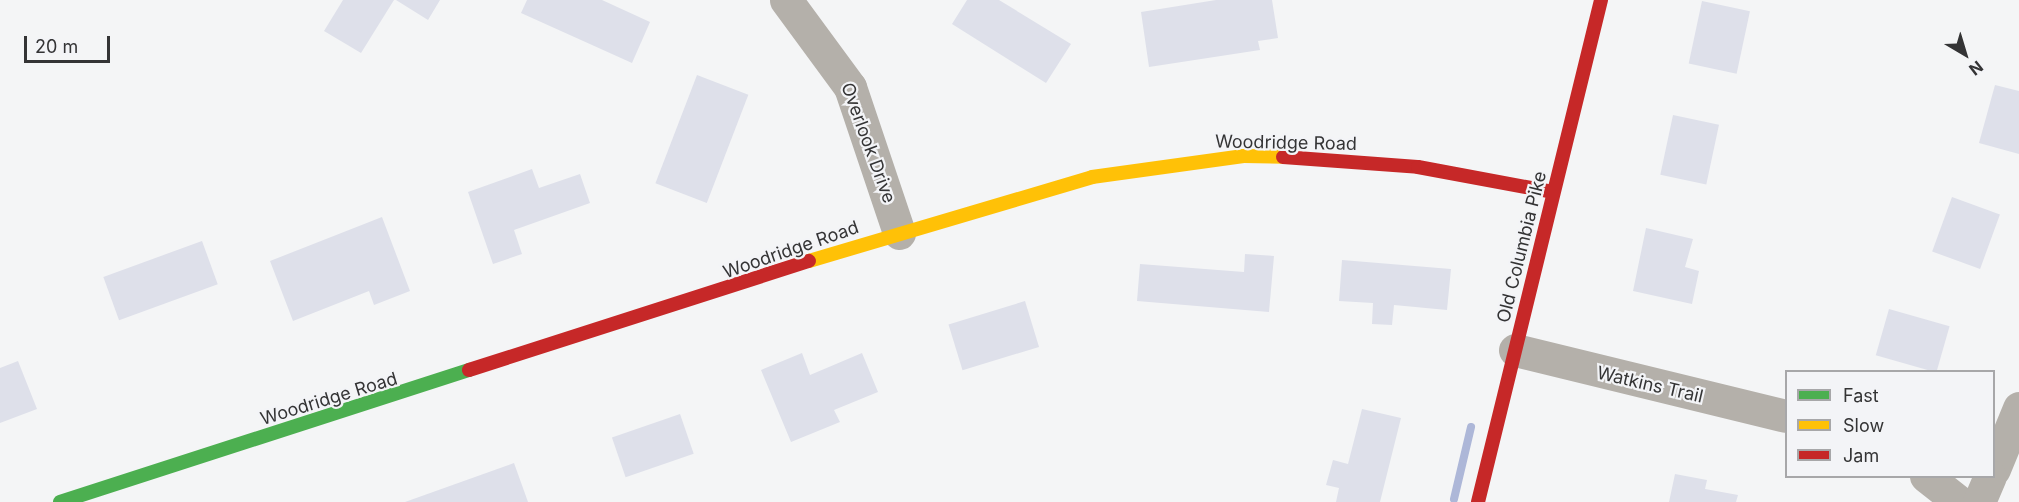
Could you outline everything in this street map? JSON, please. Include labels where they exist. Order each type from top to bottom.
[{"type":"street","name":"Overlook Drive","points":[[786,0],[850,87],[898,233]]},
{"type":"street","name":"Old Columbia Pike","points":[[1478,502],[1601,0]]},
{"type":"street","name":"Woodridge Road","points":[[60,502],[898,233],[1092,177],[1244,156],[1418,167],[1553,192]]},
{"type":"street","name":"Watkins Trail","points":[[1515,350],[1785,416]]},
{"type":"street","points":[[1995,467],[2019,408]]},
{"type":"street","points":[[1927,478],[1959,502]]},
{"type":"street","points":[[1979,502],[1990,478]]},
{"type":"building","points":[[343,0],[394,0],[361,53],[324,31]]},
{"type":"building","points":[[396,0],[440,0],[428,20]]},
{"type":"building","points":[[527,0],[602,0],[650,22],[632,63],[521,13]]},
{"type":"building","points":[[967,0],[999,0],[1071,44],[1046,83],[952,24]]},
{"type":"building","points":[[1216,0],[1272,0],[1278,38],[1258,41],[1260,50],[1149,67],[1141,12]]},
{"type":"building","points":[[1702,1],[1750,11],[1737,74],[1689,64]]},
{"type":"building","points":[[697,75],[748,95],[707,203],[655,183]]},
{"type":"building","points":[[1995,85],[2019,91],[2019,154],[1979,143]]},
{"type":"building","points":[[1673,115],[1719,125],[1706,184],[1660,175]]},
{"type":"building","points":[[532,169],[539,188],[580,174],[590,203],[514,230],[522,254],[493,264],[468,192]]},
{"type":"building","points":[[1952,197],[2000,214],[1980,269],[1932,252]]},
{"type":"building","points":[[382,217],[410,291],[374,305],[369,291],[293,321],[270,261]]},
{"type":"building","points":[[1646,228],[1693,239],[1685,267],[1699,271],[1692,304],[1633,291]]},
{"type":"building","points":[[202,241],[218,284],[119,320],[103,277]]},
{"type":"building","points":[[1245,254],[1274,256],[1269,312],[1137,301],[1140,264],[1244,272]]},
{"type":"building","points":[[1342,260],[1451,269],[1447,310],[1394,305],[1392,325],[1372,324],[1373,303],[1339,301]]},
{"type":"building","points":[[1025,301],[1039,347],[963,370],[948,324]]},
{"type":"building","points":[[1889,309],[1950,326],[1937,370],[1928,370],[1876,355]]},
{"type":"building","points":[[802,353],[810,375],[862,353],[878,392],[834,410],[840,422],[791,442],[761,370]]},
{"type":"building","points":[[18,361],[37,409],[0,423],[0,368]]},
{"type":"building","points":[[1362,409],[1401,418],[1380,502],[1336,502],[1339,488],[1326,485],[1333,460],[1348,464]]},
{"type":"building","points":[[680,414],[694,454],[626,477],[612,437]]},
{"type":"building","points":[[514,463],[528,502],[405,502]]},
{"type":"building","points":[[1675,474],[1707,480],[1705,489],[1738,495],[1736,502],[1669,502]]},
{"type":"waterway","points":[[1454,499],[1471,427]]},
{"type":"traffic: fast","points":[[60,502],[469,370]]},
{"type":"traffic: slow","points":[[809,261],[1092,177],[1244,156],[1283,157]]},
{"type":"traffic: jam","points":[[1478,502],[1601,0]]},
{"type":"traffic: jam","points":[[1283,157],[1418,167],[1553,192]]},
{"type":"traffic: jam","points":[[469,370],[809,261]]}]
